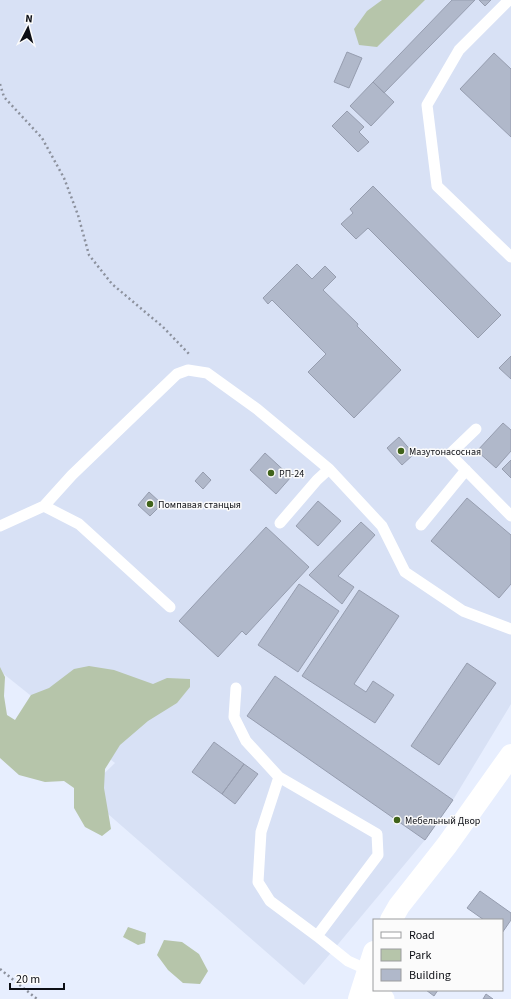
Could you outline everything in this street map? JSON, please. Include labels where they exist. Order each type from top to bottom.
[{"type":"main road","points":[[392,919],[399,906],[447,845],[511,755]]},
{"type":"main road","points":[[360,999],[372,969]]},
{"type":"street","points":[[377,991],[384,999]]},
{"type":"lane","points":[[509,0],[459,50],[427,105],[437,186],[511,257]]},
{"type":"lane","points":[[0,526],[44,506],[72,475],[177,374],[188,370],[207,373],[257,409],[329,468],[382,526],[405,572],[463,611],[511,629]]},
{"type":"lane","points":[[476,429],[450,454],[511,516]]},
{"type":"lane","points":[[280,523],[329,468]]},
{"type":"lane","points":[[421,525],[466,470]]},
{"type":"lane","points":[[44,506],[79,524],[170,607]]},
{"type":"lane","points":[[236,688],[234,717],[246,741],[278,777],[377,834],[378,855],[317,936]]},
{"type":"lane","points":[[278,777],[261,832],[258,882],[270,901],[317,936],[348,962],[372,969]]},
{"type":"path","points":[[0,84],[4,96],[42,138],[64,178],[78,215],[89,255],[112,284],[163,327],[207,373]]},
{"type":"path","points":[[0,969],[37,999]]},
{"type":"shaded area","points":[[0,0],[511,0],[511,704],[453,800],[425,840],[304,985],[84,793],[115,763],[0,671]]},
{"type":"green space","points":[[382,0],[425,0],[377,47],[359,45],[354,29],[367,11]]},
{"type":"green space","points":[[89,666],[114,670],[153,684],[167,678],[190,679],[190,687],[177,703],[148,721],[120,745],[105,769],[104,788],[111,829],[102,836],[85,827],[74,808],[74,788],[64,781],[45,782],[19,775],[0,758],[0,667],[5,677],[4,696],[7,715],[15,720],[31,695],[49,688],[74,669]]},
{"type":"green space","points":[[128,927],[146,933],[145,943],[138,945],[123,937]]},
{"type":"green space","points":[[164,940],[182,942],[199,954],[208,971],[200,984],[183,983],[168,970],[157,955]]},
{"type":"building","points":[[452,0],[475,0],[384,93],[373,82]]},
{"type":"building","points":[[479,0],[491,0],[485,6]]},
{"type":"building","points":[[347,52],[362,58],[349,88],[334,82]]},
{"type":"building","points":[[494,53],[511,69],[511,137],[460,89]]},
{"type":"building","points":[[373,82],[394,102],[371,126],[350,106]]},
{"type":"building","points":[[347,111],[364,127],[359,132],[369,142],[358,152],[332,126]]},
{"type":"building","points":[[373,186],[501,315],[478,338],[368,228],[356,239],[341,224],[353,213],[350,209]]},
{"type":"building","points":[[297,264],[312,279],[325,266],[336,277],[323,290],[358,324],[357,326],[401,370],[354,418],[308,372],[326,354],[272,300],[268,304],[263,298]]},
{"type":"building","points":[[511,356],[511,379],[499,368]]},
{"type":"building","points":[[503,423],[511,430],[511,451],[496,468],[477,451]]},
{"type":"building","name":"Мазутонасосная","points":[[399,437],[414,454],[402,465],[387,448]]},
{"type":"building","name":"РП-24","points":[[265,453],[291,477],[276,494],[250,470]]},
{"type":"building","points":[[511,460],[511,478],[502,469]]},
{"type":"building","points":[[203,472],[211,480],[203,489],[195,481]]},
{"type":"building","name":"Помпавая станцыя","points":[[149,492],[162,504],[150,516],[138,505]]},
{"type":"building","points":[[467,498],[511,535],[511,584],[499,598],[431,541]]},
{"type":"building","points":[[318,501],[341,521],[318,546],[296,526]]},
{"type":"building","points":[[361,522],[375,535],[338,576],[354,587],[342,604],[309,575]]},
{"type":"building","points":[[266,527],[309,567],[246,635],[242,631],[218,657],[179,621]]},
{"type":"building","points":[[299,584],[339,611],[298,672],[258,645]]},
{"type":"building","points":[[359,590],[399,616],[354,684],[366,692],[373,681],[394,695],[375,723],[302,676]]},
{"type":"building","points":[[467,663],[496,683],[439,765],[411,746]]},
{"type":"building","points":[[275,676],[453,800],[425,840],[247,716]]},
{"type":"building","points":[[214,742],[244,764],[222,794],[192,772]]},
{"type":"building","points":[[244,764],[258,774],[235,804],[222,794]]},
{"type":"building","points":[[480,891],[511,913],[511,920],[503,932],[503,919],[483,919],[467,908]]},
{"type":"building","points":[[427,991],[437,991],[434,996]]},
{"type":"building","points":[[486,994],[493,999],[483,999]]},
{"type":"place","name":"Мазутонасосная","points":[[401,451]]},
{"type":"place","name":"РП-24","points":[[271,473]]},
{"type":"place","name":"Помпавая станцыя","points":[[150,504]]},
{"type":"place","name":"Мебельный Двор","points":[[397,820]]}]
